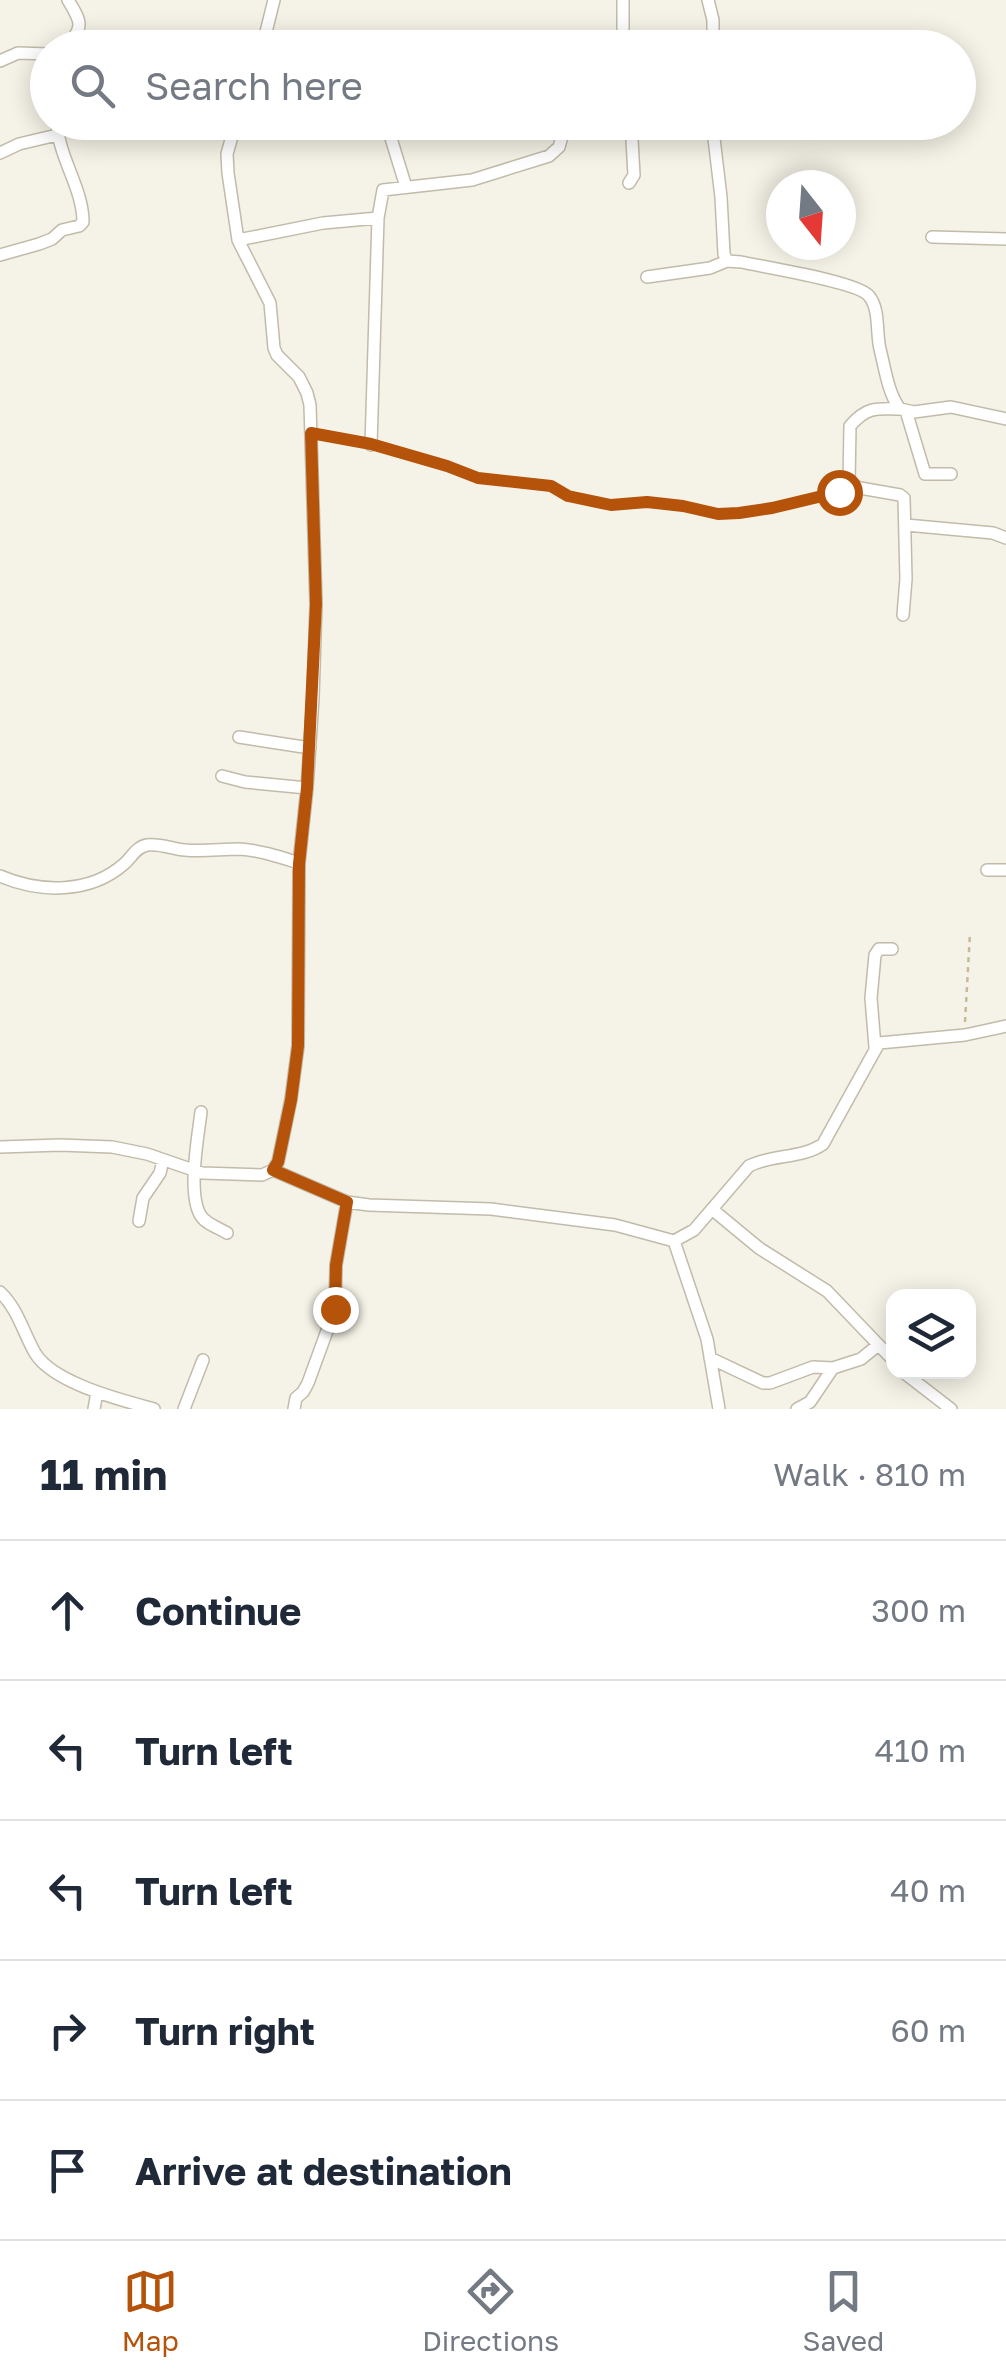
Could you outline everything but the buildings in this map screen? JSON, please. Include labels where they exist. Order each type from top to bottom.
[{"type":"street","points":[[68,0],[79,16],[79,30]]},
{"type":"street","points":[[266,30],[274,0]]},
{"type":"street","points":[[623,0],[623,28]]},
{"type":"street","points":[[708,0],[713,30]]},
{"type":"street","points":[[0,60],[30,53]]},
{"type":"street","points":[[0,153],[30,140]]},
{"type":"street","points":[[0,255],[52,240],[62,230],[84,222],[82,204],[61,140]]},
{"type":"street","points":[[0,1147],[112,1147],[194,1172],[262,1174],[273,1170],[278,1162],[298,1046],[299,864],[310,748],[316,604],[311,433],[308,393],[274,348],[270,303],[238,240],[228,173],[230,140]]},
{"type":"street","points":[[391,140],[406,188]]},
{"type":"street","points":[[371,444],[381,192],[472,180],[549,156],[561,140]]},
{"type":"street","points":[[629,182],[634,175],[631,140]]},
{"type":"street","points":[[714,140],[727,262]]},
{"type":"street","points":[[238,240],[324,223],[378,218]]},
{"type":"street","points":[[932,236],[1006,239]]},
{"type":"street","points":[[647,277],[741,262],[847,283],[866,291],[876,310],[879,343],[892,396],[903,410],[925,474],[951,474]]},
{"type":"street","points":[[903,615],[903,496],[848,483],[850,426],[862,412],[879,408],[950,407],[1006,420]]},
{"type":"street","points":[[906,525],[994,533],[1006,538]]},
{"type":"street","points":[[239,737],[310,748]]},
{"type":"street","points":[[222,776],[307,788]]},
{"type":"street","points":[[0,876],[26,886],[79,887],[123,866],[140,847],[157,844],[188,851],[242,849],[299,864]]},
{"type":"street","points":[[987,870],[1006,870]]},
{"type":"street","points":[[273,1170],[347,1202],[491,1209],[615,1225],[674,1241],[694,1230],[750,1166],[823,1144],[875,1046],[871,998],[875,954],[879,949],[892,949]]},
{"type":"street","points":[[875,1046],[1006,1026]]},
{"type":"street","points":[[201,1112],[194,1172],[198,1210],[202,1220],[227,1233]]},
{"type":"street","points":[[139,1221],[143,1198],[163,1160]]},
{"type":"street","points":[[294,1409],[296,1398],[308,1383],[335,1309],[336,1265],[347,1202]]},
{"type":"street","points":[[713,1210],[759,1248],[827,1291],[886,1352]]},
{"type":"street","points":[[674,1241],[707,1339],[720,1409]]},
{"type":"street","points":[[0,1292],[18,1314],[40,1359],[52,1370],[97,1392],[154,1409]]},
{"type":"street","points":[[710,1358],[770,1383],[812,1367],[832,1368],[861,1359],[878,1344]]},
{"type":"street","points":[[184,1409],[203,1360]]},
{"type":"street","points":[[797,1409],[810,1402],[832,1368]]},
{"type":"street","points":[[912,1379],[950,1409]]},
{"type":"street","points":[[94,1409],[97,1392]]},
{"type":"path","points":[[311,433],[371,444],[478,478],[551,486],[568,496],[611,505],[647,502],[718,514],[739,513],[860,488]]},
{"type":"path","points":[[965,1034],[970,933]]},
{"type":"route","points":[[335,1309],[336,1265],[347,1202],[273,1170],[291,1100],[298,1046],[299,864],[313,698],[316,604],[311,433],[371,444],[478,478],[551,486],[568,496],[611,505],[647,502],[718,514],[739,513],[839,492]]}]
